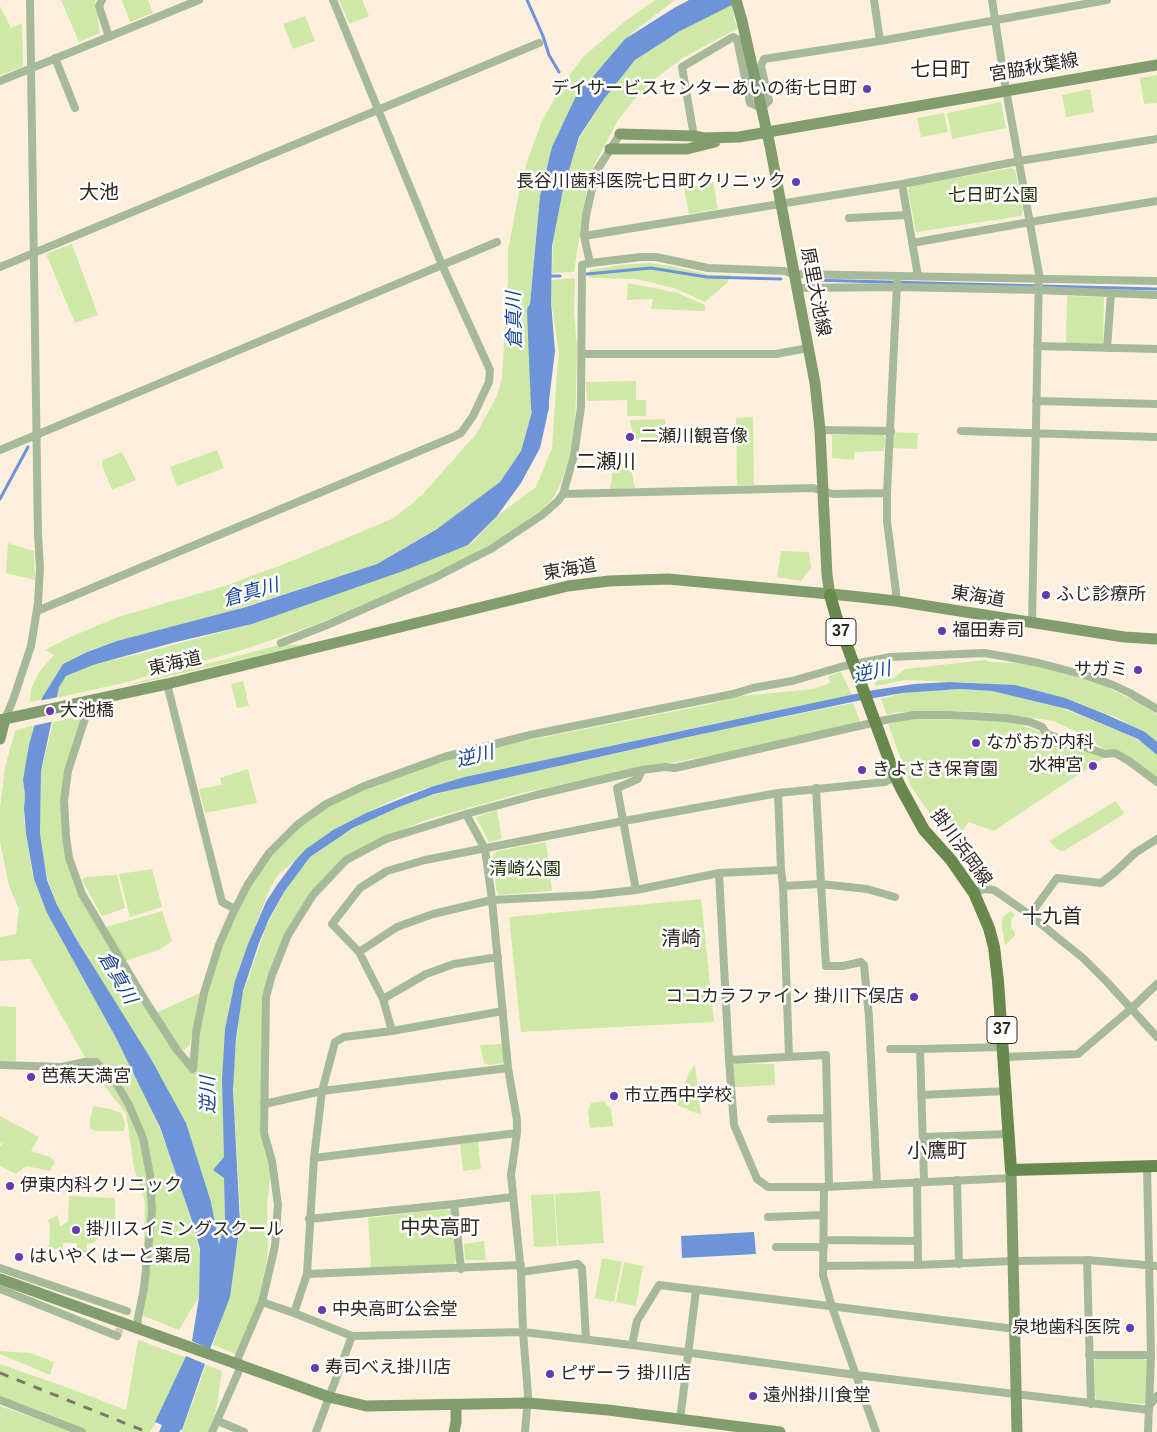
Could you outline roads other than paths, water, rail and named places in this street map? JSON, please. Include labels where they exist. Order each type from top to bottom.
[{"type":"main road","name":"原里大池線","points":[[736,0],[742,18],[767,132],[815,383],[820,430],[826,576],[830,595]]},
{"type":"main road","name":"宮脇秋葉線","points":[[620,134],[694,136],[704,138],[739,137],[1157,64]]},
{"type":"main road","points":[[610,149],[687,149],[739,137]]},
{"type":"main road","name":"東海道","points":[[2,716],[18,716],[167,684],[586,583],[668,579],[896,601],[1157,641]]},
{"type":"main road","name":"掛川浜岡線","points":[[830,595],[895,776],[911,809],[924,830],[951,860],[974,893],[989,928],[994,947],[998,980],[1012,1174]]},
{"type":"main road","points":[[0,739],[2,716]]},
{"type":"main road","points":[[1017,1432],[1012,1174],[1152,1166]]},
{"type":"main road","points":[[0,1279],[329,1398],[366,1406],[528,1403],[573,1406],[780,1432]]},
{"type":"main road","points":[[454,1432],[456,1405]]},
{"type":"main road","points":[[679,1432],[680,1420]]},
{"type":"street","points":[[2,716],[14,700],[27,658],[37,611],[40,568],[36,435],[30,0]]},
{"type":"street","points":[[102,0],[99,6],[109,36]]},
{"type":"street","points":[[0,81],[199,0]]},
{"type":"street","points":[[37,611],[461,433],[474,416],[489,382],[490,370],[442,265],[333,0]]},
{"type":"street","points":[[874,0],[880,41]]},
{"type":"street","points":[[992,0],[1006,91],[1030,222],[1038,284],[1032,623]]},
{"type":"street","points":[[694,136],[682,67],[733,37],[737,39],[750,104],[762,108],[769,101],[761,66],[764,59],[880,41],[1107,0]]},
{"type":"street","points":[[0,267],[539,43]]},
{"type":"street","points":[[55,58],[76,108]]},
{"type":"street","points":[[590,263],[584,236],[586,215],[596,172],[620,134]]},
{"type":"street","points":[[584,236],[902,184],[1157,139]]},
{"type":"street","points":[[902,184],[918,276]]},
{"type":"street","points":[[912,243],[1157,201]]},
{"type":"street","points":[[849,218],[907,215]]},
{"type":"street","points":[[0,450],[133,396],[497,242]]},
{"type":"street","points":[[281,643],[434,578],[478,556],[520,531],[558,502],[563,494],[574,456],[581,407],[582,265],[641,257],[656,257],[708,268],[784,271],[794,274],[918,276],[1038,284],[1111,294],[1157,295]]},
{"type":"street","points":[[896,601],[887,521],[887,493],[898,276]]},
{"type":"street","points":[[797,288],[1157,281]]},
{"type":"street","points":[[1108,348],[1111,294]]},
{"type":"street","points":[[1037,346],[1157,349]]},
{"type":"street","points":[[582,354],[776,354],[808,348]]},
{"type":"street","points":[[1036,401],[1157,404]]},
{"type":"street","points":[[820,430],[891,431]]},
{"type":"street","points":[[961,431],[1157,437]]},
{"type":"street","points":[[563,494],[813,488],[833,494],[887,493]]},
{"type":"street","points":[[84,701],[88,709],[68,771],[64,801],[69,858],[82,894],[146,1002],[177,1050],[193,1068],[196,1033],[204,993],[217,952],[235,908],[248,884],[269,853],[297,825],[326,804],[364,786],[444,757],[530,735],[733,694],[890,657],[984,653],[1040,663],[1088,676],[1122,689],[1157,709]]},
{"type":"street","points":[[167,684],[222,902],[235,908]]},
{"type":"street","points":[[212,1432],[218,1421],[238,1358],[262,1302],[275,1246],[278,1205],[272,1161],[264,1133],[266,997],[272,975],[288,935],[313,895],[346,860],[386,839],[536,795],[642,770],[665,767],[675,768],[875,722],[914,715],[1006,718],[1030,722],[1042,727],[1048,734],[1105,754],[1115,753],[1157,782]]},
{"type":"street","points":[[636,890],[617,788],[638,779],[642,770]]},
{"type":"street","points":[[392,1031],[383,999],[359,952],[332,924],[360,888],[387,871],[425,860],[624,821],[778,793],[885,782],[895,776]]},
{"type":"street","points":[[816,788],[826,966],[843,966],[861,962],[864,965],[869,1017],[877,1184]]},
{"type":"street","points":[[778,793],[789,1056]]},
{"type":"street","points":[[466,814],[485,848],[498,957],[508,1068],[517,1120],[511,1175],[521,1269],[528,1403],[525,1432]]},
{"type":"street","points":[[1030,915],[1057,878],[1101,883],[1136,853],[1157,839]]},
{"type":"street","points":[[359,952],[397,927],[433,914],[492,900],[591,896],[636,890],[720,873],[781,870]]},
{"type":"street","points":[[720,873],[734,1125],[757,1180],[768,1187],[827,1187],[958,1180],[1012,1174]]},
{"type":"street","points":[[783,886],[821,884],[867,889],[896,897]]},
{"type":"street","points":[[974,893],[984,889],[994,890],[1030,915],[1083,958],[1132,1008],[1157,1037]]},
{"type":"street","points":[[383,999],[426,974],[454,964],[498,957]]},
{"type":"street","points":[[890,1049],[1078,1054],[1157,984]]},
{"type":"street","points":[[294,1313],[307,1274],[314,1158],[322,1091],[334,1042],[344,1037],[392,1031],[503,1011]]},
{"type":"street","points":[[918,1265],[923,1137],[920,1049]]},
{"type":"street","points":[[729,1060],[826,1055],[827,1187],[824,1215],[823,1275],[832,1307],[876,1432]]},
{"type":"street","points":[[0,1064],[62,1066],[96,1062],[116,1083],[129,1105],[143,1138],[150,1175],[152,1211],[144,1288],[138,1318],[139,1328]]},
{"type":"street","points":[[264,1104],[322,1091],[508,1068]]},
{"type":"street","points":[[921,1095],[1006,1091]]},
{"type":"street","points":[[771,1119],[827,1118]]},
{"type":"street","points":[[314,1158],[517,1133]]},
{"type":"street","points":[[923,1137],[1009,1134]]},
{"type":"street","points":[[1148,1432],[1153,1265],[1152,1166]]},
{"type":"street","points":[[958,1180],[959,1264]]},
{"type":"street","points":[[310,1220],[513,1197]]},
{"type":"street","points":[[454,1204],[461,1269]]},
{"type":"street","points":[[768,1217],[824,1215]]},
{"type":"street","points":[[776,1247],[824,1243],[918,1241]]},
{"type":"street","points":[[824,1266],[1086,1260],[1153,1265]]},
{"type":"street","points":[[1086,1260],[1091,1404]]},
{"type":"street","points":[[307,1274],[521,1269],[578,1264],[582,1268],[586,1339]]},
{"type":"street","points":[[0,1268],[127,1311]]},
{"type":"street","points":[[632,1345],[637,1321],[659,1285],[1015,1329]]},
{"type":"street","points":[[0,1289],[117,1336]]},
{"type":"street","points":[[680,1420],[696,1290]]},
{"type":"street","points":[[262,1302],[352,1336],[523,1332],[1091,1404],[1149,1408]]},
{"type":"street","points":[[316,1432],[352,1336]]},
{"type":"street","points":[[1089,1355],[1151,1355]]},
{"type":"street","points":[[1149,1408],[1157,1396]]},
{"type":"street","points":[[0,1400],[82,1432]]},
{"type":"street","points":[[218,1421],[244,1432]]},
{"type":"water","points":[[689,0],[731,0],[732,5],[680,31],[635,60],[604,99],[579,137],[563,190],[552,246],[551,302],[555,351],[547,417],[540,448],[521,483],[497,516],[468,545],[403,571],[252,624],[172,643],[93,665],[66,676],[59,687],[41,771],[40,834],[47,880],[57,905],[78,942],[151,1059],[186,1123],[211,1202],[219,1245],[225,1221],[224,1178],[213,1170],[224,1157],[222,1080],[225,1029],[235,981],[266,902],[277,885],[306,849],[333,830],[366,813],[398,800],[431,787],[465,777],[874,690],[914,684],[949,682],[1015,685],[1065,698],[1145,732],[1157,742],[1157,755],[1138,739],[1067,709],[992,691],[960,689],[902,693],[688,737],[434,794],[399,807],[353,828],[310,857],[284,892],[269,919],[259,943],[243,991],[236,1038],[233,1089],[240,1223],[230,1297],[210,1349],[192,1341],[199,1297],[200,1249],[160,1127],[115,1036],[47,913],[34,879],[26,833],[23,780],[29,745],[42,698],[63,664],[87,652],[117,641],[246,607],[377,564],[437,529],[500,482],[521,451],[544,369],[541,345],[529,315],[540,196],[552,147],[577,94],[581,90],[577,85],[585,86],[625,39]]},
{"type":"water","points":[[754,1232],[756,1254],[682,1258],[681,1236]]},
{"type":"water","points":[[186,1356],[205,1364],[182,1430],[170,1427],[167,1432],[159,1432],[162,1425],[155,1422]]},
{"type":"waterway","points":[[527,0],[549,55],[559,72]]},
{"type":"waterway","points":[[587,274],[651,268],[707,277],[781,279]]},
{"type":"waterway","points":[[548,276],[560,276]]},
{"type":"waterway","points":[[810,280],[1157,289]]},
{"type":"waterway","name":"倉真川","points":[[536,311],[540,408]]},
{"type":"waterway","points":[[0,499],[28,447]]},
{"type":"waterway","name":"逆川","points":[[170,1432],[179,1405]]},
{"type":"tunnel","points":[[117,1336],[127,1311]]},
{"type":"railway","points":[[0,1373],[147,1432]]},
{"type":"place","name":"デイサービスセンターあいの街七日町","points":[[867,89]]},
{"type":"place","name":"長谷川歯科医院七日町クリニック","points":[[796,182]]},
{"type":"place","name":"二瀬川観音像","points":[[630,437]]},
{"type":"place","name":"ふじ診療所","points":[[1046,595]]},
{"type":"place","name":"福田寿司","points":[[942,631]]},
{"type":"place","name":"サガミ","points":[[1138,670]]},
{"type":"place","name":"大池橋","points":[[50,711]]},
{"type":"place","name":"ながおか内科","points":[[976,743]]},
{"type":"place","name":"水神宮","points":[[1093,766]]},
{"type":"place","name":"きよさき保育園","points":[[862,770]]},
{"type":"place","name":"ココカラファイン 掛川下俣店","points":[[914,997]]},
{"type":"place","name":"芭蕉天満宮","points":[[31,1077]]},
{"type":"place","name":"市立西中学校","points":[[614,1096]]},
{"type":"place","name":"伊東内科クリニック","points":[[10,1186]]},
{"type":"place","name":"掛川スイミングスクール","points":[[76,1230]]},
{"type":"place","name":"はいやくはーと薬局","points":[[19,1257]]},
{"type":"place","name":"中央高町公会堂","points":[[322,1310]]},
{"type":"place","name":"泉地歯科医院","points":[[1130,1328]]},
{"type":"place","name":"寿司べえ掛川店","points":[[315,1368]]},
{"type":"place","name":"ピザーラ 掛川店","points":[[550,1374]]},
{"type":"place","name":"遠州掛川食堂","points":[[753,1396]]},
{"type":"district","name":"七日町","points":[[940,70]]},
{"type":"district","name":"大池","points":[[99,193]]},
{"type":"district","name":"二瀬川","points":[[606,462]]},
{"type":"district","name":"十九首","points":[[1052,917]]},
{"type":"district","name":"清崎","points":[[681,939]]},
{"type":"district","name":"小鷹町","points":[[937,1151]]},
{"type":"district","name":"中央高町","points":[[440,1228]]},
{"type":"park label","name":"七日町公園","points":[[993,196]]},
{"type":"park label","name":"清崎公園","points":[[525,870]]}]
